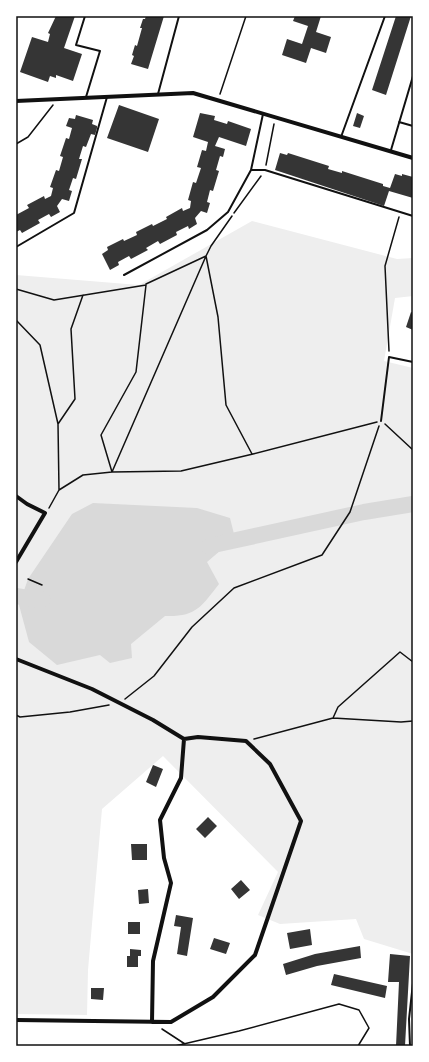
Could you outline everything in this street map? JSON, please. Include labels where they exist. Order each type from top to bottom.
[{"type":"street","points":[[16,101],[193,94],[218,100],[341,138],[413,158]]},
{"type":"street","points":[[16,496],[27,504],[45,513],[16,562]]},
{"type":"street","points":[[16,659],[92,689],[153,720],[184,739],[198,737],[246,741],[270,764],[301,821],[255,955],[213,996],[171,1022],[16,1020]]},
{"type":"street","points":[[152,1022],[153,961],[171,883],[164,858],[160,820],[181,778],[184,739]]},
{"type":"lane","points":[[85,16],[76,45],[100,51],[86,98]]},
{"type":"lane","points":[[158,96],[179,16]]},
{"type":"lane","points":[[341,138],[385,16]]},
{"type":"lane","points":[[390,152],[413,76]]},
{"type":"lane","points":[[16,247],[74,213],[107,97]]},
{"type":"lane","points":[[124,275],[206,230],[228,212],[251,170],[263,114]]},
{"type":"lane","points":[[399,122],[413,126]]},
{"type":"lane","points":[[251,170],[265,170],[413,216]]},
{"type":"lane","points":[[381,421],[389,357],[413,362]]},
{"type":"lane","points":[[410,1046],[409,1019],[413,983]]},
{"type":"path","points":[[218,100],[246,16]]},
{"type":"path","points":[[16,144],[28,137],[58,99]]},
{"type":"path","points":[[389,357],[385,266],[400,213]]},
{"type":"path","points":[[112,472],[206,256],[218,317],[226,405],[253,454]]},
{"type":"path","points":[[16,289],[54,300],[83,294],[146,285],[136,372],[101,435],[112,472]]},
{"type":"path","points":[[58,424],[74,399],[71,329],[83,294]]},
{"type":"path","points":[[16,320],[40,346],[58,424],[59,490]]},
{"type":"path","points":[[381,421],[413,450]]},
{"type":"path","points":[[45,513],[59,490],[83,475],[112,472],[181,471],[381,421]]},
{"type":"path","points":[[16,715],[20,717],[70,712],[119,703],[154,676],[192,627],[234,588],[322,555],[350,512],[381,421]]},
{"type":"path","points":[[28,579],[42,585]]},
{"type":"path","points":[[333,718],[338,708],[400,652],[413,662]]},
{"type":"path","points":[[246,741],[333,718],[401,722],[413,721]]},
{"type":"path","points":[[175,1046],[185,1045],[339,1004],[359,1010],[369,1028],[358,1046]]},
{"type":"path","points":[[152,1022],[185,1045]]},
{"type":"shaded area","points":[[252,221],[397,259],[413,258],[413,296],[395,298],[384,361],[413,368],[413,954],[364,939],[356,919],[280,924],[258,915],[278,872],[163,756],[102,809],[88,970],[87,1015],[16,1014],[16,275],[139,285]]},
{"type":"shaded area","points":[[93,503],[197,508],[230,518],[235,538],[207,562],[219,584],[207,599],[197,609],[184,615],[165,616],[131,644],[132,658],[110,663],[100,655],[57,665],[29,642],[19,605],[28,579],[72,514]]},
{"type":"building","points":[[56,16],[75,16],[64,48],[82,54],[73,81],[56,75],[56,78],[50,76],[48,82],[20,72],[32,37],[48,42],[50,34],[48,33]]},
{"type":"building","points":[[146,16],[164,16],[148,69],[131,64],[134,56],[132,55],[135,45],[137,46],[142,28],[140,28],[143,19],[145,19]]},
{"type":"building","points":[[295,16],[321,16],[316,32],[331,37],[326,53],[311,48],[306,63],[282,55],[287,39],[302,44],[308,26],[293,21]]},
{"type":"building","points":[[396,16],[411,16],[386,95],[372,90]]},
{"type":"building","points":[[119,105],[159,119],[148,152],[107,138]]},
{"type":"building","points":[[200,113],[215,116],[214,120],[227,124],[228,121],[251,129],[246,146],[219,137],[215,146],[225,149],[223,157],[220,156],[216,170],[219,171],[213,191],[210,190],[207,202],[210,203],[207,213],[201,211],[195,218],[197,224],[189,229],[188,226],[176,232],[177,235],[160,244],[158,241],[146,248],[148,250],[131,259],[129,256],[118,262],[119,265],[110,270],[102,254],[108,250],[107,247],[123,239],[124,241],[137,235],[136,232],[167,219],[166,217],[182,208],[183,211],[190,208],[191,201],[188,200],[193,182],[196,183],[201,168],[197,167],[202,150],[206,151],[208,142],[193,137]]},
{"type":"building","points":[[357,113],[364,116],[360,128],[353,126]]},
{"type":"building","points":[[76,115],[93,120],[92,124],[97,126],[97,128],[95,135],[91,134],[86,147],[83,146],[79,159],[82,159],[76,179],[73,178],[69,190],[72,191],[69,201],[62,199],[57,206],[60,212],[51,217],[49,214],[38,220],[40,223],[22,233],[20,230],[16,232],[16,215],[29,208],[27,205],[44,196],[45,199],[51,196],[53,188],[50,187],[56,170],[59,171],[63,157],[60,156],[66,138],[69,139],[72,128],[66,126],[69,118],[75,119]]},
{"type":"building","points":[[280,153],[287,155],[288,153],[329,166],[328,169],[342,173],[342,171],[383,184],[383,186],[390,188],[395,174],[413,177],[413,198],[389,191],[384,206],[275,170]]},
{"type":"building","points":[[411,312],[413,313],[413,330],[406,327]]},
{"type":"building","points":[[153,765],[163,769],[156,787],[146,782]]},
{"type":"building","points":[[208,817],[217,826],[205,838],[196,829]]},
{"type":"building","points":[[131,844],[147,844],[147,860],[132,860]]},
{"type":"building","points":[[241,880],[250,890],[239,899],[231,889]]},
{"type":"building","points":[[148,889],[149,903],[139,904],[138,890]]},
{"type":"building","points":[[176,915],[193,918],[187,956],[177,954],[181,927],[174,926]]},
{"type":"building","points":[[128,922],[140,922],[140,934],[128,934]]},
{"type":"building","points":[[310,929],[312,945],[290,949],[287,933]]},
{"type":"building","points":[[214,938],[230,943],[226,954],[210,949]]},
{"type":"building","points":[[360,946],[361,958],[317,966],[286,975],[283,964],[315,954]]},
{"type":"building","points":[[130,949],[141,950],[141,956],[138,956],[138,967],[127,967],[127,956],[130,956]]},
{"type":"building","points":[[390,954],[410,956],[405,1046],[396,1046],[399,982],[388,982]]},
{"type":"building","points":[[334,974],[387,986],[385,998],[331,985]]},
{"type":"building","points":[[91,988],[104,988],[103,1000],[91,999]]},
{"type":"waterway","points":[[209,546],[364,512],[413,504]]},
{"type":"waterway","points":[[16,596],[40,600],[43,599]]}]
